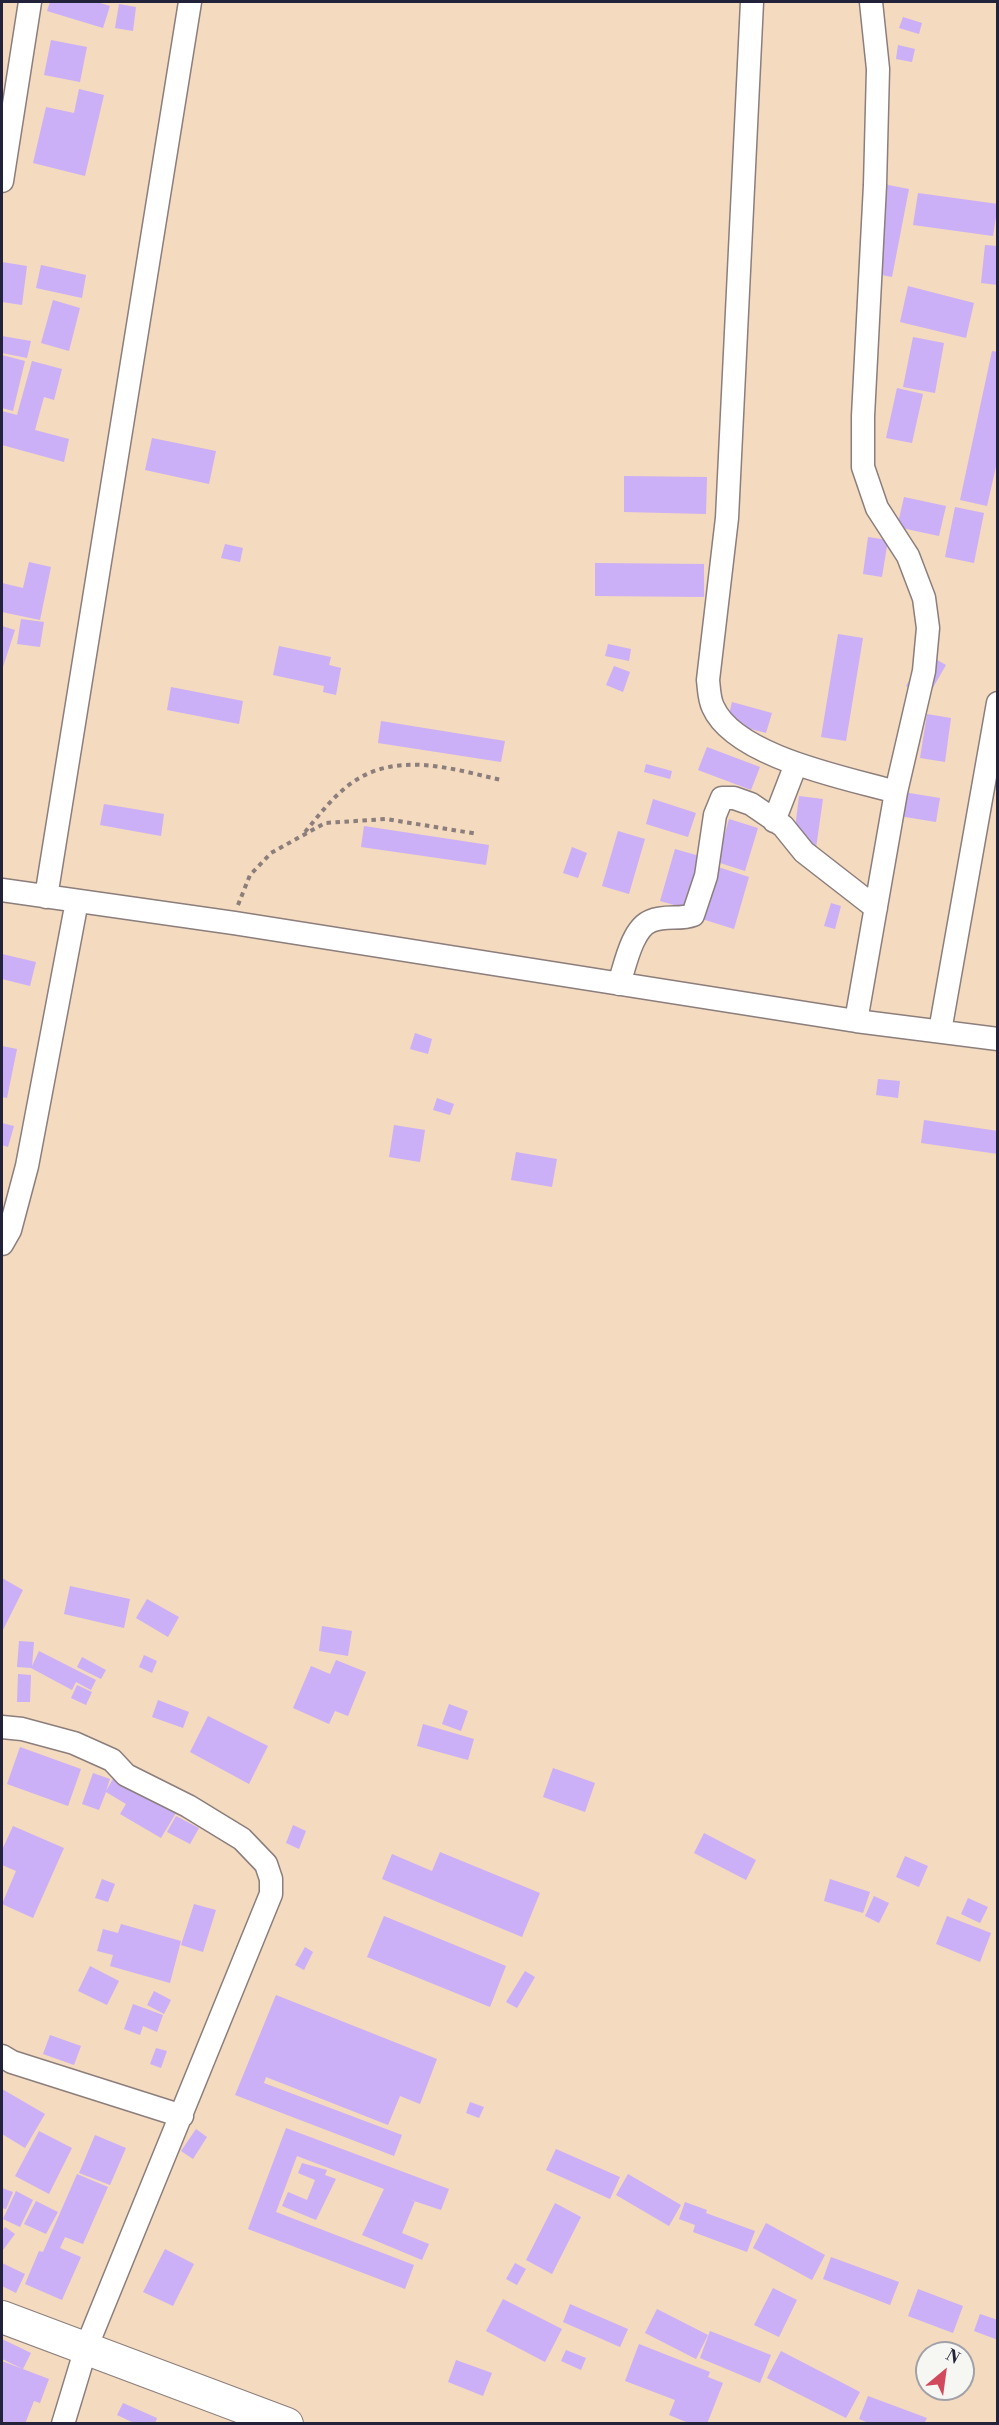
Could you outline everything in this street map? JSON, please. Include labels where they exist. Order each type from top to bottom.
[{"type":"main road","points":[[2,2317],[287,2424]]},
{"type":"street","points":[[2,181],[30,2]]},
{"type":"street","points":[[46,897],[190,2]]},
{"type":"street","points":[[752,2],[727,518],[708,680],[712,706],[724,723],[752,745],[796,764],[896,792]]},
{"type":"street","points":[[856,1021],[896,792],[922,680],[928,628],[924,598],[908,556],[876,508],[863,467],[863,416],[875,186],[878,69],[871,2]]},
{"type":"street","points":[[940,1031],[998,703]]},
{"type":"street","points":[[774,820],[796,764]]},
{"type":"street","points":[[619,984],[635,937],[649,921],[685,918],[693,915],[706,876],[715,814],[722,798],[734,798],[751,804],[783,826],[804,852],[876,908]]},
{"type":"street","points":[[2,890],[234,923],[856,1021],[998,1038]]},
{"type":"street","points":[[2,1244],[10,1230],[27,1166],[77,901]]},
{"type":"street","points":[[2,1727],[22,1729],[74,1743],[112,1760],[126,1774],[188,1806],[242,1839],[266,1863],[271,1879],[271,1894],[86,2348],[63,2424]]},
{"type":"street","points":[[2,2056],[12,2062],[182,2116]]},
{"type":"path","points":[[303,835],[326,806],[354,781],[390,766],[435,765],[501,780]]},
{"type":"path","points":[[234,923],[241,895],[250,875],[271,853],[325,823],[386,819],[478,834]]},
{"type":"building","points":[[50,2],[97,2],[110,6],[103,28],[47,11]]},
{"type":"building","points":[[119,4],[136,7],[133,31],[115,28]]},
{"type":"building","points":[[903,17],[922,23],[919,34],[899,28]]},
{"type":"building","points":[[51,40],[87,47],[80,82],[44,75]]},
{"type":"building","points":[[898,45],[915,49],[912,62],[896,59]]},
{"type":"building","points":[[79,89],[104,95],[85,176],[33,163],[46,107],[74,113]]},
{"type":"building","points":[[878,183],[909,189],[892,277],[861,271]]},
{"type":"building","points":[[918,193],[998,204],[993,236],[913,225]]},
{"type":"building","points":[[985,245],[998,246],[998,285],[981,283]]},
{"type":"building","points":[[2,262],[27,266],[22,305],[2,302]]},
{"type":"building","points":[[41,265],[86,275],[82,298],[36,288]]},
{"type":"building","points":[[908,286],[974,303],[966,338],[900,322]]},
{"type":"building","points":[[53,300],[80,308],[69,351],[41,343]]},
{"type":"building","points":[[2,336],[31,341],[27,358],[2,353]]},
{"type":"building","points":[[913,337],[944,343],[935,393],[903,387]]},
{"type":"building","points":[[992,351],[998,352],[998,458],[987,506],[960,500]]},
{"type":"building","points":[[2,355],[25,361],[13,411],[2,408]]},
{"type":"building","points":[[32,361],[62,369],[54,400],[44,397],[35,430],[69,439],[64,462],[2,445],[2,411],[17,415]]},
{"type":"building","points":[[897,388],[923,394],[912,443],[886,438]]},
{"type":"building","points":[[152,438],[216,451],[209,484],[145,470]]},
{"type":"building","points":[[624,476],[707,477],[706,514],[624,512]]},
{"type":"building","points":[[904,497],[946,506],[939,536],[897,527]]},
{"type":"building","points":[[955,507],[984,513],[974,563],[945,557]]},
{"type":"building","points":[[868,537],[888,540],[882,577],[863,574]]},
{"type":"building","points":[[225,544],[243,548],[240,562],[221,558]]},
{"type":"building","points":[[29,562],[51,567],[40,620],[2,612],[2,583],[23,588]]},
{"type":"building","points":[[595,563],[704,564],[704,597],[595,596]]},
{"type":"building","points":[[21,619],[44,622],[40,647],[17,644]]},
{"type":"building","points":[[2,626],[15,630],[3,667],[2,667]]},
{"type":"building","points":[[838,634],[863,638],[846,741],[821,737]]},
{"type":"building","points":[[608,644],[631,649],[629,661],[605,656]]},
{"type":"building","points":[[279,646],[331,657],[329,665],[341,668],[336,695],[323,692],[324,686],[273,675]]},
{"type":"building","points":[[925,653],[946,665],[927,698],[906,686]]},
{"type":"building","points":[[614,666],[630,672],[623,692],[606,685]]},
{"type":"building","points":[[171,687],[243,701],[239,724],[167,710]]},
{"type":"building","points":[[732,702],[772,713],[766,733],[727,723]]},
{"type":"building","points":[[927,714],[951,718],[945,762],[920,758]]},
{"type":"building","points":[[381,721],[505,741],[501,762],[378,743]]},
{"type":"building","points":[[707,747],[760,767],[751,790],[698,770]]},
{"type":"building","points":[[646,764],[672,771],[670,779],[644,772]]},
{"type":"building","points":[[903,792],[940,798],[936,822],[899,816]]},
{"type":"building","points":[[799,796],[823,799],[816,848],[793,845]]},
{"type":"building","points":[[653,799],[696,813],[688,837],[646,824]]},
{"type":"building","points":[[104,804],[164,814],[161,836],[100,825]]},
{"type":"building","points":[[729,819],[758,828],[745,871],[717,862]]},
{"type":"building","points":[[364,826],[489,845],[486,865],[361,847]]},
{"type":"building","points":[[618,831],[645,839],[629,894],[602,886]]},
{"type":"building","points":[[572,847],[587,853],[578,878],[563,873]]},
{"type":"building","points":[[675,849],[703,857],[688,909],[660,901]]},
{"type":"building","points":[[718,867],[749,877],[734,929],[702,919]]},
{"type":"building","points":[[831,903],[841,906],[835,929],[824,926]]},
{"type":"building","points":[[2,954],[36,962],[30,986],[2,979]]},
{"type":"building","points":[[415,1033],[432,1039],[428,1054],[410,1049]]},
{"type":"building","points":[[2,1046],[17,1049],[7,1098],[2,1097]]},
{"type":"building","points":[[878,1079],[900,1081],[898,1098],[876,1095]]},
{"type":"building","points":[[437,1098],[454,1104],[450,1115],[433,1110]]},
{"type":"building","points":[[924,1120],[998,1131],[998,1154],[921,1143]]},
{"type":"building","points":[[2,1123],[14,1126],[8,1147],[2,1145]]},
{"type":"building","points":[[394,1125],[425,1130],[420,1162],[389,1157]]},
{"type":"building","points":[[516,1152],[557,1159],[552,1187],[511,1180]]},
{"type":"building","points":[[2,1578],[23,1590],[3,1630],[2,1630]]},
{"type":"building","points":[[70,1586],[130,1599],[124,1628],[64,1614]]},
{"type":"building","points":[[147,1599],[179,1617],[168,1637],[136,1618]]},
{"type":"building","points":[[322,1626],[352,1631],[348,1656],[319,1651]]},
{"type":"building","points":[[19,1641],[34,1642],[32,1666],[39,1651],[96,1680],[91,1690],[76,1682],[72,1690],[31,1668],[17,1667]]},
{"type":"building","points":[[144,1655],[157,1661],[152,1673],[139,1667]]},
{"type":"building","points":[[82,1657],[106,1670],[101,1679],[77,1667]]},
{"type":"building","points":[[336,1660],[366,1672],[348,1716],[335,1711],[329,1724],[293,1708],[311,1666],[330,1674]]},
{"type":"building","points":[[18,1674],[31,1675],[30,1702],[17,1702]]},
{"type":"building","points":[[77,1685],[92,1692],[86,1705],[71,1698]]},
{"type":"building","points":[[158,1700],[189,1712],[183,1728],[152,1717]]},
{"type":"building","points":[[449,1704],[468,1711],[461,1731],[442,1724]]},
{"type":"building","points":[[208,1716],[268,1746],[249,1784],[190,1752]]},
{"type":"building","points":[[423,1724],[474,1739],[468,1760],[417,1746]]},
{"type":"building","points":[[20,1747],[81,1769],[68,1806],[7,1784]]},
{"type":"building","points":[[553,1768],[595,1783],[585,1812],[543,1797]]},
{"type":"building","points":[[93,1773],[110,1779],[106,1791],[114,1777],[176,1813],[161,1838],[120,1814],[126,1804],[106,1792],[99,1810],[82,1804]]},
{"type":"building","points":[[176,1816],[199,1828],[190,1844],[167,1832]]},
{"type":"building","points":[[293,1825],[306,1831],[299,1849],[286,1843]]},
{"type":"building","points":[[13,1826],[64,1848],[33,1918],[2,1904],[16,1871],[2,1865],[2,1850]]},
{"type":"building","points":[[704,1833],[756,1860],[746,1880],[694,1853]]},
{"type":"building","points":[[440,1852],[540,1893],[522,1937],[382,1879],[392,1854],[432,1871]]},
{"type":"building","points":[[905,1856],[928,1866],[919,1887],[896,1877]]},
{"type":"building","points":[[102,1879],[115,1884],[108,1902],[95,1898]]},
{"type":"building","points":[[830,1879],[870,1892],[863,1913],[824,1901]]},
{"type":"building","points":[[874,1896],[889,1903],[879,1923],[865,1916]]},
{"type":"building","points":[[968,1898],[988,1907],[980,1923],[961,1914]]},
{"type":"building","points":[[194,1904],[216,1910],[203,1952],[181,1945]]},
{"type":"building","points":[[384,1916],[506,1966],[490,2007],[367,1957]]},
{"type":"building","points":[[947,1916],[991,1933],[980,1962],[936,1944]]},
{"type":"building","points":[[121,1924],[181,1941],[170,1983],[110,1966],[113,1955],[97,1951],[103,1929],[118,1933]]},
{"type":"building","points":[[305,1947],[313,1952],[304,1970],[295,1965]]},
{"type":"building","points":[[90,1966],[119,1981],[107,2005],[78,1991]]},
{"type":"building","points":[[525,1971],[535,1977],[517,2008],[506,2002]]},
{"type":"building","points":[[154,1991],[171,2000],[164,2014],[147,2005]]},
{"type":"building","points":[[276,1995],[437,2059],[420,2104],[400,2096],[388,2125],[266,2077],[264,2083],[402,2135],[394,2156],[235,2095]]},
{"type":"building","points":[[133,2004],[163,2015],[157,2032],[143,2026],[140,2035],[124,2029]]},
{"type":"building","points":[[50,2035],[81,2046],[74,2065],[43,2054]]},
{"type":"building","points":[[156,2048],[167,2051],[161,2068],[150,2064]]},
{"type":"building","points":[[2,2089],[45,2114],[25,2148],[2,2134]]},
{"type":"building","points":[[470,2102],[484,2107],[479,2118],[466,2113]]},
{"type":"building","points":[[286,2128],[449,2189],[441,2210],[415,2201],[402,2233],[429,2244],[422,2260],[362,2235],[384,2189],[297,2156],[276,2212],[414,2265],[405,2289],[248,2229]]},
{"type":"building","points":[[196,2129],[207,2137],[193,2159],[181,2151]]},
{"type":"building","points":[[39,2131],[72,2148],[49,2194],[15,2176]]},
{"type":"building","points":[[95,2135],[126,2148],[110,2185],[79,2173]]},
{"type":"building","points":[[556,2149],[620,2177],[610,2199],[546,2170]]},
{"type":"building","points":[[302,2163],[327,2170],[325,2175],[336,2179],[316,2220],[282,2206],[288,2192],[307,2200],[315,2180],[298,2173]]},
{"type":"building","points":[[77,2174],[108,2187],[83,2244],[65,2237],[60,2248],[81,2257],[62,2300],[25,2284],[39,2251],[43,2252]]},
{"type":"building","points":[[628,2174],[681,2205],[669,2226],[616,2195]]},
{"type":"building","points":[[2,2188],[13,2192],[6,2209],[2,2208]]},
{"type":"building","points":[[16,2191],[33,2200],[20,2227],[3,2219]]},
{"type":"building","points":[[36,2201],[58,2212],[46,2234],[24,2224]]},
{"type":"building","points":[[685,2202],[707,2210],[706,2213],[755,2231],[747,2252],[693,2232],[695,2225],[679,2219]]},
{"type":"building","points":[[555,2203],[581,2217],[552,2274],[526,2260]]},
{"type":"building","points":[[766,2223],[825,2255],[812,2280],[753,2248]]},
{"type":"building","points":[[5,2227],[15,2234],[3,2250],[2,2232]]},
{"type":"building","points":[[165,2249],[194,2264],[173,2306],[143,2292]]},
{"type":"building","points":[[831,2257],[899,2282],[890,2305],[823,2279]]},
{"type":"building","points":[[2,2263],[25,2274],[16,2293],[2,2286]]},
{"type":"building","points":[[515,2263],[526,2269],[517,2285],[506,2279]]},
{"type":"building","points":[[773,2288],[797,2300],[779,2337],[754,2325]]},
{"type":"building","points":[[918,2289],[963,2306],[953,2333],[908,2316]]},
{"type":"building","points":[[503,2299],[562,2329],[545,2362],[486,2331]]},
{"type":"building","points":[[570,2304],[628,2329],[620,2347],[563,2322]]},
{"type":"building","points":[[657,2309],[708,2335],[696,2359],[645,2333]]},
{"type":"building","points":[[980,2314],[998,2320],[998,2340],[974,2331]]},
{"type":"building","points":[[710,2331],[771,2355],[760,2383],[700,2358]]},
{"type":"building","points":[[2,2339],[31,2353],[23,2369],[2,2359]]},
{"type":"building","points":[[639,2344],[710,2372],[708,2377],[723,2383],[707,2424],[691,2424],[669,2415],[675,2400],[625,2381]]},
{"type":"building","points":[[566,2350],[586,2358],[581,2370],[561,2361]]},
{"type":"building","points":[[781,2351],[860,2392],[846,2418],[767,2378]]},
{"type":"building","points":[[456,2360],[492,2373],[483,2396],[448,2382]]},
{"type":"building","points":[[2,2361],[49,2379],[40,2403],[34,2401],[25,2424],[2,2424]]},
{"type":"building","points":[[868,2396],[927,2418],[924,2424],[871,2424],[859,2419]]},
{"type":"building","points":[[123,2403],[157,2418],[155,2424],[136,2424],[117,2415]]}]
